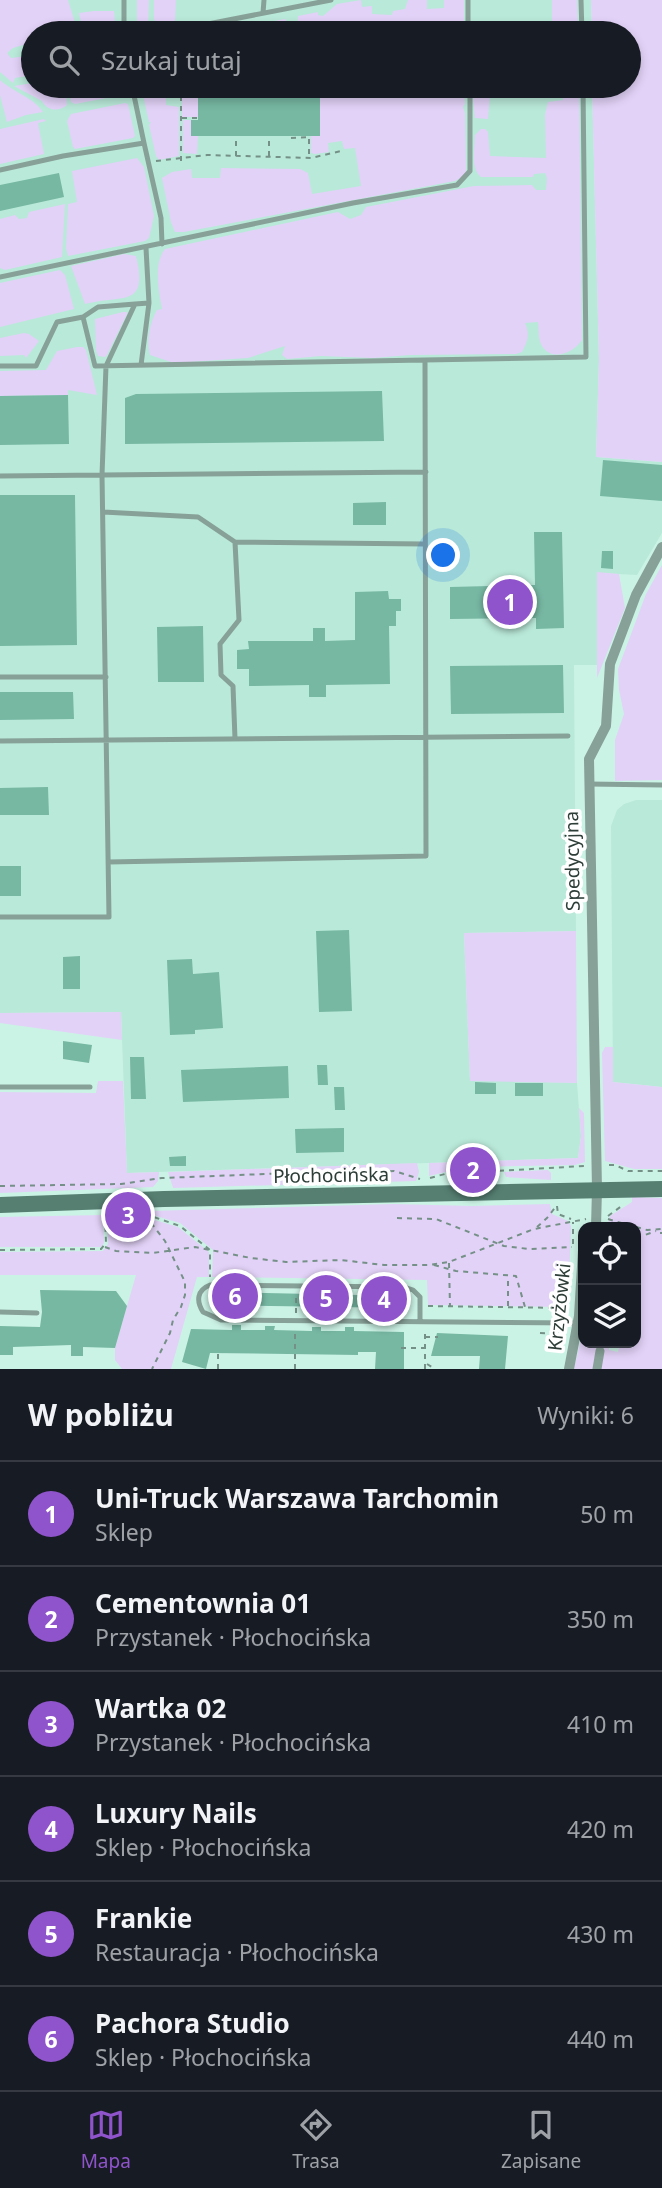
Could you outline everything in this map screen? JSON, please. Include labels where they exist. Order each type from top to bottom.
[{"type":"main road","name":"Płochocińska","points":[[0,1205],[662,1189]]},
{"type":"street","name":"Spedycyjna","points":[[597,1189],[589,759],[606,726],[610,664],[636,595],[662,547]]},
{"type":"street","points":[[596,1222],[597,1189]]},
{"type":"street","name":"Krzyżówki","points":[[569,1369],[578,1323]]},
{"type":"street","points":[[597,1369],[600,1351]]},
{"type":"lane","points":[[124,0],[124,21]]},
{"type":"lane","points":[[263,13],[264,0]]},
{"type":"lane","points":[[223,21],[331,0]]},
{"type":"lane","points":[[468,0],[468,21]]},
{"type":"lane","points":[[582,0],[582,21]]},
{"type":"lane","points":[[134,98],[161,218],[162,244]]},
{"type":"lane","points":[[0,277],[353,203],[457,185],[470,171],[470,98]]},
{"type":"lane","points":[[83,317],[95,366],[586,356],[583,98]]},
{"type":"lane","points":[[0,170],[63,156],[144,144]]},
{"type":"lane","points":[[141,365],[149,303],[146,248]]},
{"type":"lane","points":[[0,366],[36,366],[57,323],[83,317],[98,307],[149,303]]},
{"type":"lane","points":[[0,917],[109,917],[102,475],[106,366],[135,304]]},
{"type":"lane","points":[[108,862],[426,856],[425,361]]},
{"type":"lane","points":[[0,476],[426,472]]},
{"type":"lane","points":[[103,512],[198,517],[235,542],[424,544]]},
{"type":"lane","points":[[235,542],[239,620],[220,644],[221,676],[233,686],[235,739]]},
{"type":"lane","points":[[0,677],[106,677]]},
{"type":"lane","points":[[0,741],[568,736]]},
{"type":"lane","points":[[588,784],[662,785]]},
{"type":"lane","points":[[0,1087],[90,1087]]},
{"type":"lane","points":[[420,1321],[420,1297],[408,1288],[210,1285],[201,1291],[198,1299],[203,1312],[214,1318],[295,1320],[578,1323]]},
{"type":"lane","points":[[0,1312],[37,1313]]},
{"type":"path","points":[[181,98],[181,162]]},
{"type":"path","points":[[181,118],[198,118]]},
{"type":"path","points":[[236,136],[236,157]]},
{"type":"path","points":[[269,136],[269,157]]},
{"type":"path","points":[[291,138],[309,138],[309,158]]},
{"type":"path","points":[[148,162],[207,155],[309,158],[341,151]]},
{"type":"path","points":[[607,1165],[615,1165],[628,1171],[662,1171]]},
{"type":"path","points":[[0,1186],[121,1184],[206,1176],[394,1171],[423,1181]]},
{"type":"path","points":[[619,1222],[607,1218],[629,1201]]},
{"type":"path","points":[[534,1229],[557,1205],[558,1213],[573,1220]]},
{"type":"path","points":[[0,1250],[102,1249],[106,1243],[105,1214]]},
{"type":"path","points":[[152,1369],[185,1295],[185,1282],[171,1251],[145,1214],[180,1226],[210,1250]]},
{"type":"path","points":[[397,1219],[436,1219],[494,1244],[529,1249],[578,1248]]},
{"type":"path","points":[[103,1247],[116,1251],[153,1253],[195,1247],[286,1262],[341,1260],[384,1265],[429,1265],[449,1262],[534,1229],[587,1219]]},
{"type":"path","points":[[641,1228],[661,1231]]},
{"type":"path","points":[[641,1235],[661,1231]]},
{"type":"path","points":[[210,1250],[210,1278]]},
{"type":"path","points":[[449,1262],[450,1307]]},
{"type":"path","points":[[429,1265],[456,1271],[516,1276],[525,1308]]},
{"type":"path","points":[[508,1281],[508,1307]]},
{"type":"path","points":[[295,1320],[296,1286]]},
{"type":"path","points":[[420,1306],[570,1308]]},
{"type":"path","points":[[295,1331],[295,1369]]},
{"type":"path","points":[[425,1332],[425,1369]]},
{"type":"path","points":[[425,1337],[438,1337]]},
{"type":"path","points":[[401,1348],[425,1348]]},
{"type":"path","points":[[218,1350],[218,1369]]},
{"type":"path","points":[[425,1363],[435,1369]]},
{"type":"shaded area","points":[[0,0],[591,0],[592,21],[21,21],[21,98],[592,98],[599,360],[596,457],[662,462],[662,533],[637,575],[597,573],[597,665],[574,665],[576,931],[464,933],[470,1080],[577,1083],[581,1136],[578,1158],[127,1173],[121,1012],[0,1013]]},
{"type":"shaded area","points":[[0,0],[68,0],[74,21],[21,21],[21,46],[7,53],[11,58],[21,57],[21,77],[15,78],[13,83],[0,72]]},
{"type":"shaded area","points":[[137,0],[149,0],[148,21],[137,21]]},
{"type":"shaded area","points":[[154,0],[176,0],[175,21],[154,19]]},
{"type":"shaded area","points":[[361,0],[362,7],[372,6],[372,14],[392,15],[393,11],[405,9],[408,0],[427,0],[427,9],[444,8],[444,0],[464,0],[464,21],[298,21],[298,16],[318,12],[318,15],[323,16],[337,4]]},
{"type":"shaded area","points":[[552,0],[577,0],[578,21],[552,21]]},
{"type":"shaded area","points":[[591,0],[662,0],[662,462],[596,457],[599,360],[592,98],[641,98],[641,21],[592,21]]},
{"type":"shaded area","points":[[114,11],[115,21],[81,21],[79,13]]},
{"type":"shaded area","points":[[0,80],[21,94],[21,98],[34,102],[43,112],[7,122],[0,95]]},
{"type":"shaded area","points":[[36,98],[67,98],[67,105],[60,109],[50,109]]},
{"type":"shaded area","points":[[70,98],[106,98],[75,104]]},
{"type":"shaded area","points":[[144,98],[166,98],[166,105],[179,107],[179,156],[159,160]]},
{"type":"shaded area","points":[[182,98],[198,98],[198,117],[182,117]]},
{"type":"shaded area","points":[[320,98],[465,98],[466,171],[464,176],[455,181],[175,232],[162,178],[172,172],[191,169],[192,178],[220,178],[221,168],[300,169],[308,173],[312,194],[361,186],[355,148],[344,149],[342,141],[328,143],[329,152],[311,153],[311,136],[320,136]]},
{"type":"shaded area","points":[[490,98],[488,119],[475,118],[473,99]]},
{"type":"shaded area","points":[[579,98],[582,340],[573,349],[556,355],[545,350],[540,342],[538,322],[525,323],[527,341],[522,352],[516,354],[373,358],[321,356],[287,359],[282,355],[285,346],[248,358],[174,363],[150,355],[148,344],[151,326],[157,310],[162,309],[158,270],[165,249],[338,212],[350,219],[361,215],[366,207],[474,186],[532,185],[536,190],[546,190],[545,173],[534,174],[533,177],[481,177],[474,163],[475,135],[481,129],[488,132],[490,156],[546,158],[545,115],[548,102]]},
{"type":"shaded area","points":[[128,104],[135,136],[133,138],[75,149],[73,147],[67,121],[71,114]]},
{"type":"shaded area","points":[[44,119],[46,121],[38,123],[44,154],[0,164],[0,129]]},
{"type":"shaded area","points":[[183,120],[191,120],[191,136],[198,136],[197,154],[183,153]]},
{"type":"shaded area","points":[[137,158],[144,167],[154,216],[149,238],[68,256],[68,204],[77,202],[72,171]]},
{"type":"shaded area","points":[[65,204],[62,257],[5,270],[0,268],[0,219],[15,215],[19,219],[27,218],[29,212]]},
{"type":"shaded area","points":[[124,254],[136,256],[139,284],[135,292],[121,298],[85,304],[71,266]]},
{"type":"shaded area","points":[[60,270],[65,275],[74,309],[0,327],[0,283]]},
{"type":"shaded area","points":[[123,312],[127,314],[107,355],[98,356],[95,319]]},
{"type":"shaded area","points":[[24,333],[39,341],[26,358],[24,355],[0,356],[0,338]]},
{"type":"shaded area","points":[[77,347],[86,350],[97,395],[68,390],[68,395],[0,396],[0,371],[46,370],[57,351]]},
{"type":"shaded area","points":[[662,565],[662,780],[615,781],[615,740],[624,714],[618,669],[646,594]]},
{"type":"shaded area","points":[[597,572],[619,574],[625,608],[597,678]]},
{"type":"shaded area","points":[[636,800],[662,800],[662,1087],[613,1082],[611,826],[617,810]]},
{"type":"shaded area","points":[[576,931],[577,1083],[470,1081],[464,933]]},
{"type":"shaded area","points":[[121,1012],[122,1040],[0,1023],[0,1013]]},
{"type":"shaded area","points":[[605,1047],[613,1047],[613,1082],[662,1087],[662,1169],[634,1169],[605,1161],[602,1053]]},
{"type":"shaded area","points":[[98,1081],[123,1081],[127,1173],[159,1172],[158,1181],[153,1187],[0,1193],[0,1092],[96,1093]]},
{"type":"shaded area","points":[[579,1108],[584,1113],[585,1162],[575,1165],[467,1167],[429,1176],[429,1163],[578,1158],[581,1136]]},
{"type":"shaded area","points":[[417,1163],[419,1172],[416,1181],[173,1188],[168,1172]]},
{"type":"shaded area","points":[[548,1170],[551,1180],[506,1177],[504,1172]]},
{"type":"shaded area","points":[[632,1197],[662,1198],[662,1369],[574,1369],[579,1348],[609,1348],[618,1352],[619,1348],[641,1348],[641,1222],[608,1222],[610,1216],[632,1202]]},
{"type":"shaded area","points":[[393,1204],[550,1204],[552,1214],[568,1221],[571,1226],[569,1283],[565,1283],[564,1295],[570,1296],[567,1307],[428,1305],[427,1280],[212,1277],[213,1250],[180,1223],[149,1214],[149,1211]]},
{"type":"shaded area","points":[[103,1215],[104,1243],[101,1247],[0,1247],[0,1217]]},
{"type":"shaded area","points":[[138,1215],[178,1227],[209,1252],[209,1277],[197,1277],[171,1369],[122,1369],[115,1360],[115,1348],[136,1275],[0,1275],[0,1252],[103,1251],[108,1244],[107,1217]]},
{"type":"building","points":[[198,98],[320,98],[320,136],[191,136],[191,120],[198,120]]},
{"type":"building","points":[[59,173],[64,197],[0,211],[0,185]]},
{"type":"building","points":[[382,391],[384,441],[125,444],[125,398],[136,394]]},
{"type":"building","points":[[68,395],[69,444],[0,445],[0,396]]},
{"type":"building","points":[[603,460],[662,465],[662,501],[600,496]]},
{"type":"building","points":[[0,495],[75,495],[77,645],[0,646]]},
{"type":"building","points":[[386,502],[386,525],[353,525],[353,503]]},
{"type":"building","points":[[534,532],[562,532],[564,628],[536,629],[536,618],[450,619],[450,587],[535,585]]},
{"type":"building","points":[[602,551],[613,551],[613,569],[601,568]]},
{"type":"building","points":[[388,591],[389,599],[401,599],[401,611],[396,611],[396,626],[389,626],[390,684],[326,685],[326,697],[309,697],[309,685],[249,686],[249,669],[237,669],[237,650],[249,649],[248,641],[313,641],[313,628],[325,628],[325,641],[355,640],[355,592]]},
{"type":"building","points":[[203,626],[204,682],[158,682],[157,627]]},
{"type":"building","points":[[563,665],[564,713],[451,714],[450,666]]},
{"type":"building","points":[[0,692],[73,692],[74,719],[0,720]]},
{"type":"building","points":[[48,787],[49,815],[0,815],[0,788]]},
{"type":"building","points":[[0,866],[21,866],[21,896],[0,896]]},
{"type":"building","points":[[349,930],[352,1011],[319,1012],[316,931]]},
{"type":"building","points":[[80,956],[80,989],[63,989],[63,957]]},
{"type":"building","points":[[192,959],[193,974],[219,972],[223,1028],[195,1030],[195,1034],[170,1035],[167,960]]},
{"type":"building","points":[[63,1041],[92,1045],[89,1063],[63,1059]]},
{"type":"building","points":[[130,1057],[144,1057],[146,1099],[131,1099]]},
{"type":"building","points":[[317,1065],[327,1065],[328,1085],[318,1085]]},
{"type":"building","points":[[288,1066],[289,1098],[183,1102],[181,1070]]},
{"type":"building","points":[[475,1082],[496,1083],[496,1094],[475,1094]]},
{"type":"building","points":[[515,1083],[543,1083],[543,1096],[515,1096]]},
{"type":"building","points":[[334,1087],[344,1087],[345,1110],[335,1110]]},
{"type":"building","points":[[344,1128],[344,1152],[296,1153],[295,1129]]},
{"type":"building","points":[[186,1156],[186,1166],[170,1166],[169,1157]]},
{"type":"building","points":[[40,1290],[116,1291],[127,1306],[115,1348],[83,1347],[83,1356],[71,1356],[71,1345],[13,1347],[13,1355],[0,1355],[0,1326],[40,1327]]},
{"type":"building","points":[[214,1292],[404,1296],[404,1308],[214,1305]]},
{"type":"building","points":[[232,1325],[241,1325],[241,1330],[265,1330],[265,1326],[275,1326],[274,1330],[312,1331],[312,1327],[321,1327],[321,1331],[345,1331],[345,1327],[354,1327],[354,1331],[404,1332],[404,1369],[375,1369],[376,1352],[358,1352],[358,1355],[210,1353],[206,1369],[182,1362],[191,1329],[232,1330]]},
{"type":"building","points":[[437,1333],[508,1336],[505,1369],[479,1369],[480,1356],[431,1356]]},
{"type":"place","name":"Uni-Truck Warszawa Tarchomin","points":[[510,602]]},
{"type":"place","name":"Cementownia 01","points":[[473,1170]]},
{"type":"place","name":"Wartka 02","points":[[128,1215]]},
{"type":"place","name":"Pachora Studio","points":[[235,1296]]},
{"type":"place","name":"Frankie","points":[[326,1298]]},
{"type":"place","name":"Luxury Nails","points":[[384,1299]]}]
